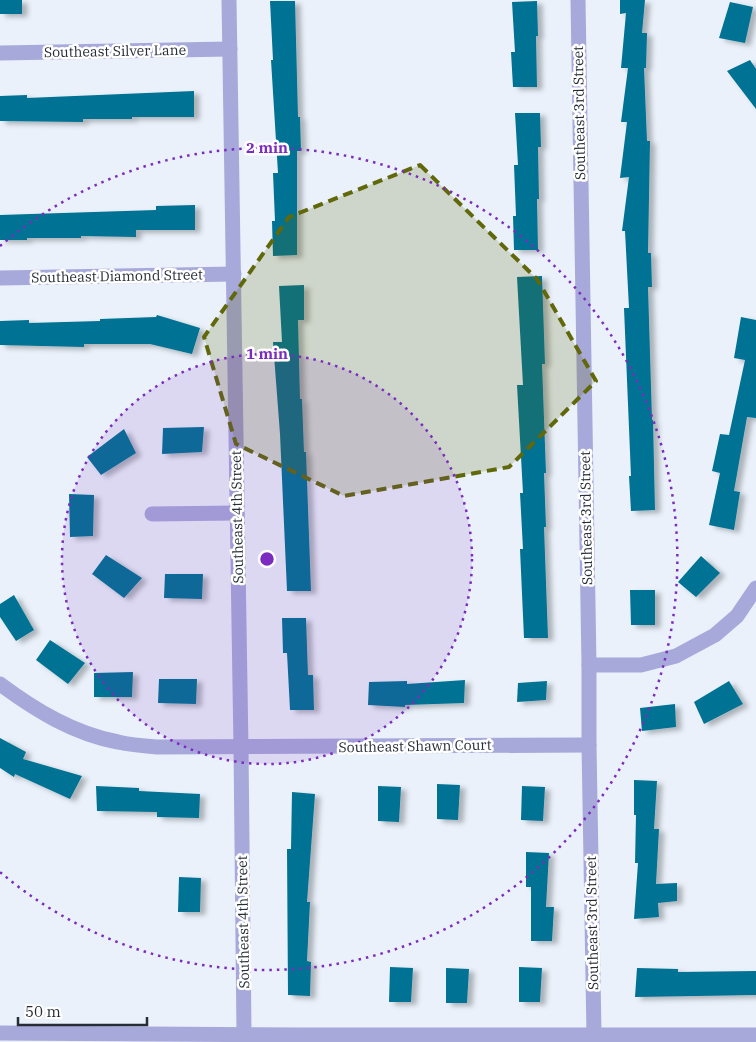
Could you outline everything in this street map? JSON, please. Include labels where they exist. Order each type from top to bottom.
[{"type":"street","name":"Southeast 4th Street","points":[[229,0],[244,1034]]},
{"type":"street","name":"Southeast 3rd Street","points":[[578,0],[594,1035]]},
{"type":"street","name":"Southeast Silver Lane","points":[[0,53],[230,49]]},
{"type":"street","name":"Southeast Diamond Street","points":[[0,278],[234,274]]},
{"type":"street","points":[[152,514],[236,513]]},
{"type":"street","points":[[589,665],[641,664],[676,656],[715,635],[737,616],[756,588]]},
{"type":"street","name":"Southeast Shawn Court","points":[[0,684],[30,706],[90,734],[117,742],[157,747],[589,745]]},
{"type":"street","points":[[0,1033],[756,1035]]},
{"type":"highlighted area","points":[[420,165],[537,279],[596,381],[509,467],[344,496],[236,444],[204,337],[289,217]]},
{"type":"building","points":[[0,0],[22,0],[22,14],[0,14]]},
{"type":"building","points":[[620,0],[645,0],[642,33],[647,33],[646,68],[644,68],[647,141],[650,141],[648,253],[651,253],[652,287],[648,287],[655,510],[631,511],[624,308],[629,308],[625,231],[622,231],[629,177],[620,178],[627,122],[621,122],[628,68],[621,68],[626,13],[620,14]]},
{"type":"building","points":[[270,1],[295,1],[298,117],[300,117],[301,151],[297,151],[297,255],[273,256],[272,221],[275,221],[273,173],[278,173],[271,60],[273,60]]},
{"type":"building","points":[[537,1],[537,87],[513,87],[511,52],[515,52],[512,2]]},
{"type":"building","points":[[730,2],[753,7],[745,43],[719,38]]},
{"type":"building","points":[[750,60],[756,69],[756,109],[727,71]]},
{"type":"building","points":[[194,91],[194,117],[83,119],[83,122],[0,121],[0,96],[27,95],[27,98]]},
{"type":"building","points":[[515,113],[540,113],[541,147],[538,147],[539,199],[537,199],[538,250],[514,250],[513,216],[516,216],[514,165],[518,165]]},
{"type":"building","points":[[195,205],[195,230],[136,230],[136,237],[81,236],[81,238],[0,240],[0,215],[156,210],[156,206]]},
{"type":"building","points":[[542,276],[545,364],[542,364],[546,473],[544,473],[546,527],[544,527],[548,638],[524,638],[520,549],[523,549],[520,493],[523,493],[517,385],[523,385],[517,277]]},
{"type":"building","points":[[304,285],[304,320],[298,320],[300,399],[302,399],[304,452],[306,452],[311,591],[287,591],[280,434],[273,342],[282,342],[279,286]]},
{"type":"building","points":[[157,315],[200,328],[192,354],[150,344],[84,344],[84,347],[0,345],[0,321],[29,320],[29,323],[100,321],[100,319],[156,317]]},
{"type":"building","points":[[741,317],[756,320],[756,418],[747,417],[734,491],[740,492],[734,530],[709,525],[720,473],[712,471],[720,434],[729,435],[745,360],[734,358]]},
{"type":"building","points":[[204,427],[202,452],[162,454],[163,428]]},
{"type":"building","points":[[124,429],[136,453],[101,475],[87,457]]},
{"type":"building","points":[[69,494],[94,495],[93,536],[70,537]]},
{"type":"building","points":[[106,555],[142,578],[124,598],[92,574]]},
{"type":"building","points":[[701,556],[720,573],[696,597],[678,582]]},
{"type":"building","points":[[165,574],[203,574],[202,599],[164,598]]},
{"type":"building","points":[[630,590],[655,590],[655,625],[631,625]]},
{"type":"building","points":[[14,595],[34,630],[16,641],[0,617],[0,604]]},
{"type":"building","points":[[282,618],[306,618],[308,675],[313,675],[314,710],[290,710],[287,653],[283,653]]},
{"type":"building","points":[[50,640],[85,663],[68,684],[36,660]]},
{"type":"building","points":[[133,672],[132,697],[94,697],[94,673]]},
{"type":"building","points":[[159,679],[197,679],[196,704],[158,703]]},
{"type":"building","points":[[465,680],[464,703],[405,705],[405,707],[368,705],[369,682],[407,681],[407,684]]},
{"type":"building","points":[[547,681],[546,700],[517,702],[518,683]]},
{"type":"building","points":[[729,681],[743,704],[704,724],[694,702]]},
{"type":"building","points":[[675,704],[676,727],[642,731],[640,708]]},
{"type":"building","points":[[0,738],[26,752],[23,759],[82,776],[70,799],[15,774],[14,777],[0,768]]},
{"type":"building","points":[[634,780],[657,781],[654,829],[659,829],[656,884],[677,883],[677,901],[658,903],[659,917],[634,919],[638,863],[635,863],[636,815],[634,815]]},
{"type":"building","points":[[437,784],[460,785],[458,820],[437,819]]},
{"type":"building","points":[[96,786],[139,788],[139,791],[200,794],[199,818],[157,817],[157,812],[97,811]]},
{"type":"building","points":[[378,786],[401,787],[399,822],[378,821]]},
{"type":"building","points":[[522,786],[545,787],[543,821],[521,820]]},
{"type":"building","points":[[292,792],[315,794],[307,902],[310,902],[307,961],[311,962],[310,996],[288,995],[287,849],[291,849]]},
{"type":"building","points":[[526,852],[549,853],[546,907],[554,907],[552,941],[531,941],[531,887],[526,887]]},
{"type":"building","points":[[179,877],[201,878],[200,912],[178,912]]},
{"type":"building","points":[[390,967],[413,968],[411,1002],[389,1002]]},
{"type":"building","points":[[519,967],[542,968],[540,1002],[519,1002]]},
{"type":"building","points":[[446,968],[469,969],[467,1003],[446,1003]]},
{"type":"building","points":[[637,968],[678,969],[678,972],[756,971],[756,995],[635,997]]}]
